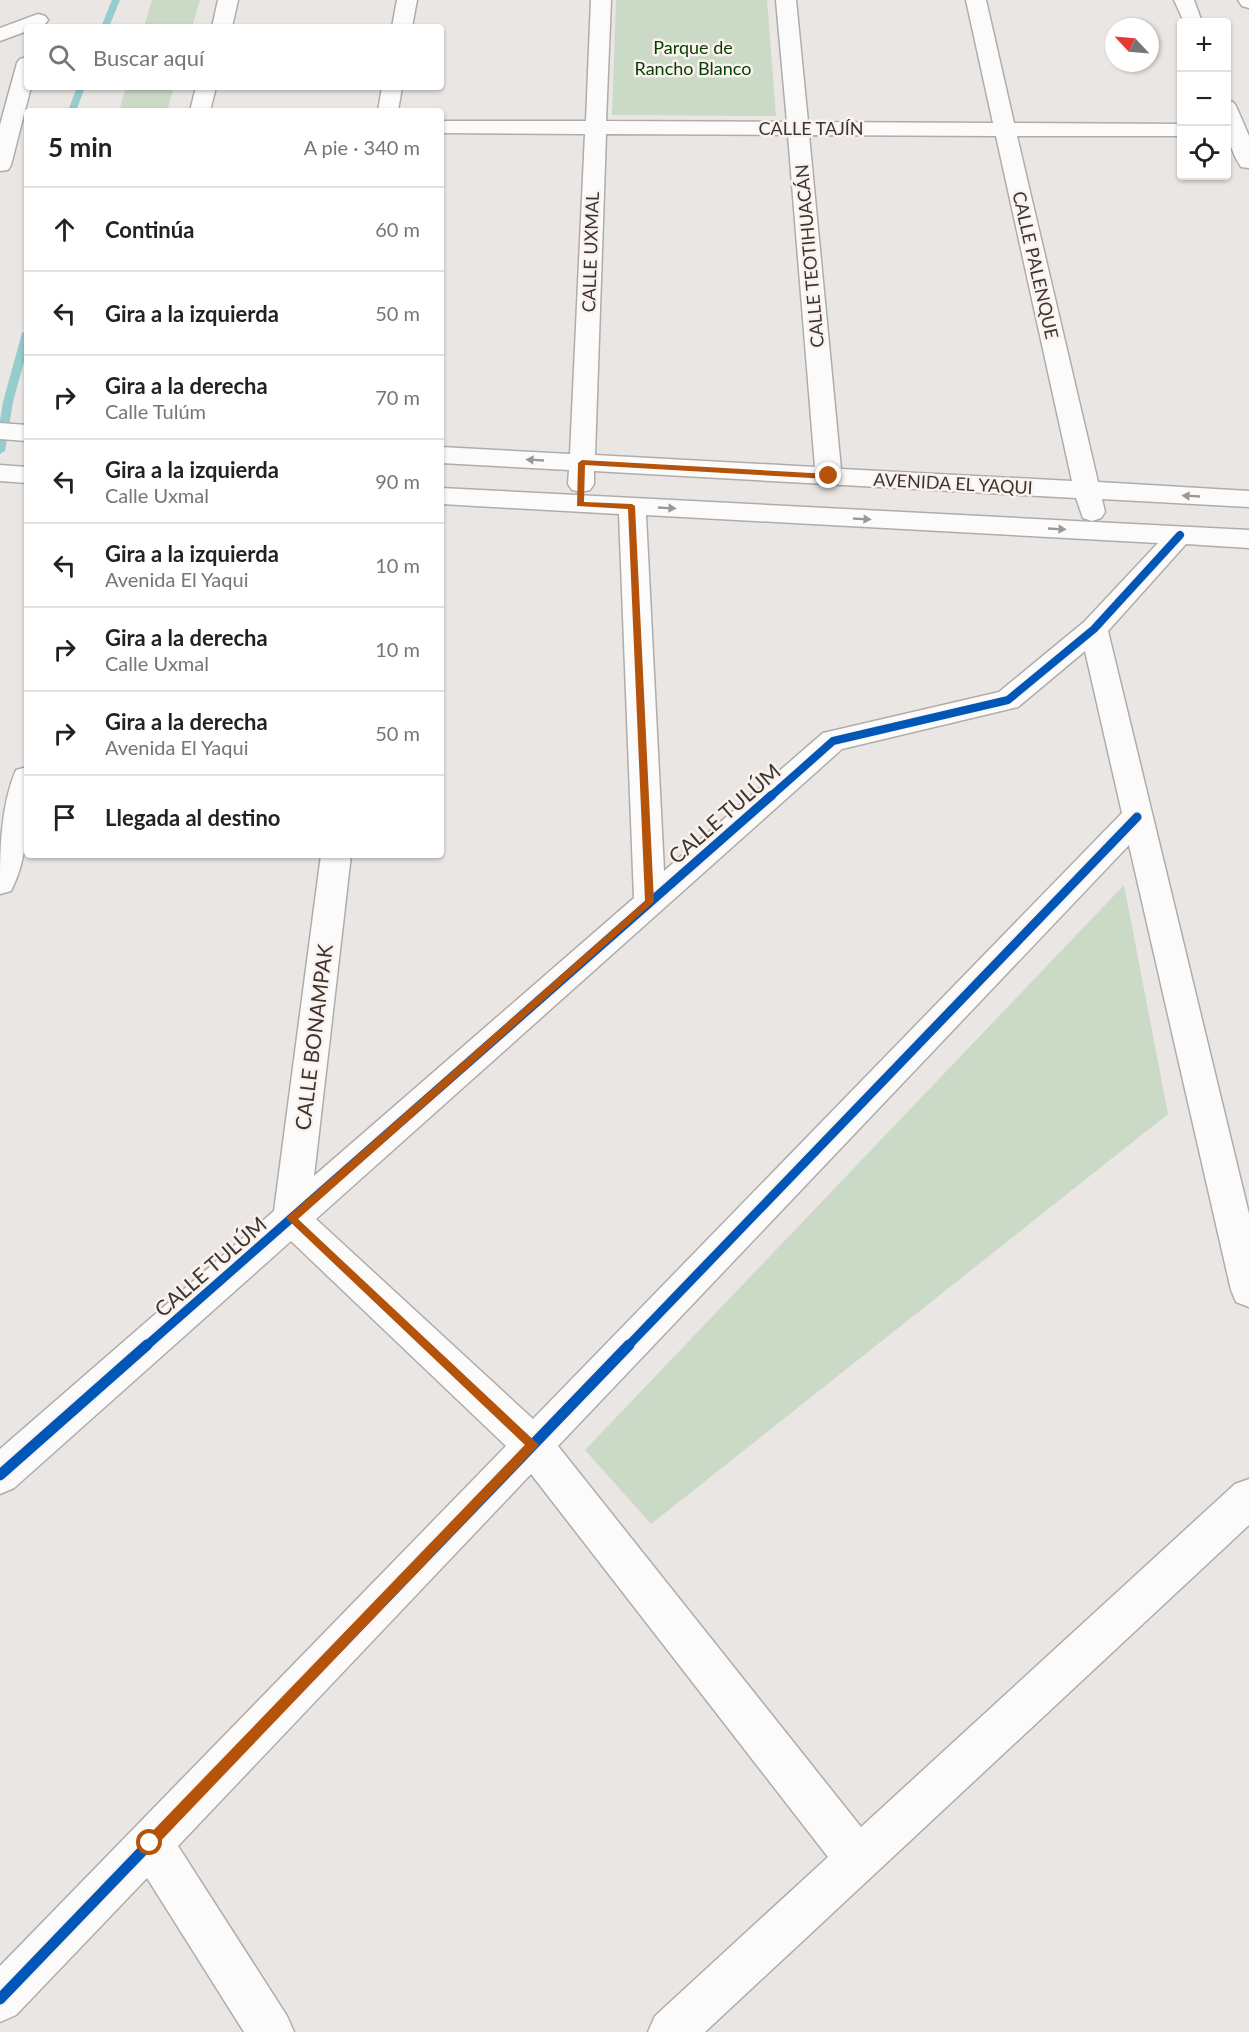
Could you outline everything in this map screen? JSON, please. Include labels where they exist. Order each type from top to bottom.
[{"type":"street","points":[[37,23],[44,0]]},
{"type":"street","points":[[223,24],[228,0]]},
{"type":"street","points":[[402,24],[406,0]]},
{"type":"street","name":"CALLE UXMAL","points":[[580,504],[601,0]]},
{"type":"street","name":"CALLE TEOTIHUACÁN","points":[[786,0],[829,476]]},
{"type":"street","name":"CALLE PALENQUE","points":[[976,0],[1096,531]]},
{"type":"street","points":[[1184,0],[1191,18]]},
{"type":"street","points":[[0,35],[24,27]]},
{"type":"street","points":[[0,165],[8,96],[24,68]]},
{"type":"street","points":[[201,108],[205,90]]},
{"type":"street","points":[[388,108],[392,90]]},
{"type":"street","name":"CALLE TAJÍN","points":[[444,127],[1177,130]]},
{"type":"street","points":[[1231,130],[1249,162]]},
{"type":"street","points":[[0,431],[24,433]]},
{"type":"street","name":"AVENIDA EL YAQUI","points":[[444,455],[1249,499]]},
{"type":"street","name":"AVENIDA EL YAQUI","points":[[444,496],[1249,539]]},
{"type":"street","points":[[632,506],[650,902]]},
{"type":"street","name":"CALLE TULÚM","points":[[0,1475],[833,741],[1008,700],[1094,629],[1180,536]]},
{"type":"street","points":[[1094,629],[1249,1290]]},
{"type":"street","points":[[0,882],[24,790]]},
{"type":"street","points":[[0,1999],[1137,817]]},
{"type":"street","name":"CALLE BONAMPAK","points":[[291,1218],[336,858]]},
{"type":"street","points":[[291,1218],[533,1445],[858,1859]]},
{"type":"street","points":[[672,2032],[1249,1498]]},
{"type":"street","points":[[150,1843],[271,2032]]},
{"type":"green space","points":[[152,0],[200,0],[193,24],[145,24]]},
{"type":"green space","name":"Parque de Rancho Blanco","points":[[616,0],[767,0],[776,116],[612,115]]},
{"type":"green space","points":[[125,90],[173,90],[168,108],[120,108]]},
{"type":"green space","points":[[1124,885],[1168,1114],[651,1524],[585,1450]]},
{"type":"waterway","points":[[106,24],[116,0]]},
{"type":"waterway","points":[[73,108],[80,90]]},
{"type":"waterway","points":[[0,451],[8,402],[24,344]]},
{"type":"cycle path","points":[[0,1475],[833,741],[1008,700],[1094,629],[1180,535]]},
{"type":"cycle path","points":[[0,1999],[1137,817]]},
{"type":"route","points":[[150,1843],[533,1445],[291,1218],[650,902],[632,506],[580,504],[582,463],[829,476]]}]
